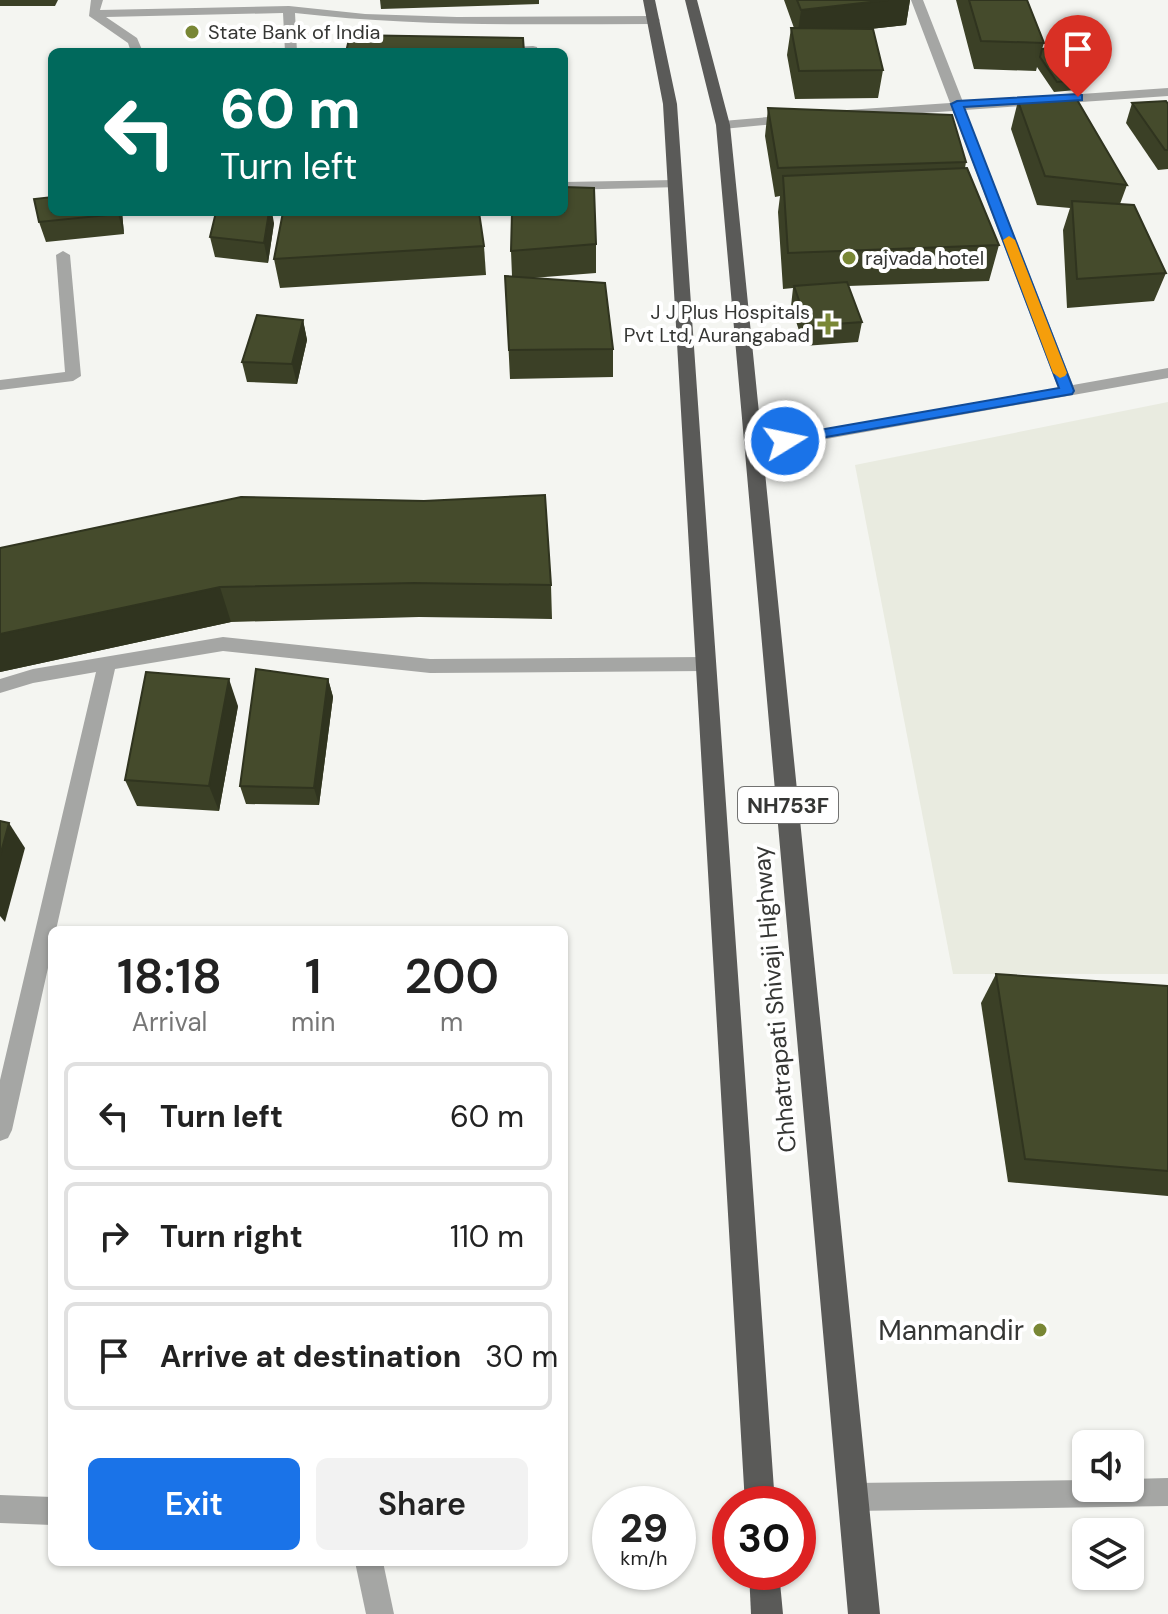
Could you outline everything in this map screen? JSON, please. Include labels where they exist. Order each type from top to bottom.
[{"type":"highway","name":"Chhatrapati Shivaji Highway","points":[[691,0],[723,125],[864,1614]]},
{"type":"highway","name":"Chhatrapati Shivaji Highway","points":[[652,10],[670,104],[759,1486]]},
{"type":"highway","points":[[765,1590],[767,1614]]},
{"type":"street","points":[[93,14],[97,0]]},
{"type":"street","points":[[917,0],[1067,391]]},
{"type":"street","points":[[93,14],[289,9],[365,18],[441,21],[652,10]]},
{"type":"street","points":[[289,9],[291,48]]},
{"type":"street","points":[[93,14],[133,41],[136,48]]},
{"type":"street","points":[[832,115],[957,104],[1168,92]]},
{"type":"street","points":[[723,125],[801,118]]},
{"type":"street","points":[[568,186],[675,184]]},
{"type":"street","points":[[0,385],[73,376],[63,255]]},
{"type":"street","points":[[754,447],[1168,373]]},
{"type":"street","points":[[0,686],[33,676],[223,644],[430,666],[705,664]]},
{"type":"street","points":[[0,1130],[107,663]]},
{"type":"street","points":[[853,1497],[1168,1492]]},
{"type":"street","points":[[0,1509],[48,1511]]},
{"type":"street","points":[[370,1566],[380,1614]]},
{"type":"shaded area","points":[[1168,402],[1168,974],[953,974],[855,465]]},
{"type":"building","points":[[797,0],[888,0],[801,10]]},
{"type":"building","points":[[969,0],[1027,0],[1044,43],[981,41]]},
{"type":"building","points":[[791,28],[873,29],[883,70],[799,71]]},
{"type":"building","points":[[350,35],[523,38],[524,48],[347,48]]},
{"type":"building","points":[[1058,47],[1079,80],[1057,82],[1040,57],[1042,49]]},
{"type":"building","points":[[1076,98],[1127,185],[1045,176],[1018,101]]},
{"type":"building","points":[[1166,101],[1168,104],[1168,150],[1132,103]]},
{"type":"building","points":[[768,108],[952,115],[966,162],[778,168]]},
{"type":"building","points":[[967,168],[999,245],[788,253],[783,176]]},
{"type":"building","points":[[568,187],[594,188],[596,244],[511,251],[512,216],[568,216]]},
{"type":"building","points":[[48,197],[48,216],[98,216],[39,222],[34,199]]},
{"type":"building","points":[[1072,201],[1134,205],[1166,273],[1077,279]]},
{"type":"building","points":[[215,216],[268,216],[264,243],[210,237]]},
{"type":"building","points":[[282,216],[480,216],[484,246],[274,259]]},
{"type":"building","points":[[505,276],[605,283],[613,349],[509,350]]},
{"type":"building","points":[[847,282],[862,322],[808,326],[794,286]]},
{"type":"building","points":[[257,315],[303,320],[292,364],[242,362]]},
{"type":"building","points":[[545,495],[551,585],[414,583],[220,587],[0,634],[0,548],[241,497],[424,501]]},
{"type":"building","points":[[256,669],[328,679],[314,788],[240,786]]},
{"type":"building","points":[[146,672],[229,679],[209,786],[125,780]]},
{"type":"building","points":[[0,821],[9,823],[0,856]]},
{"type":"building","points":[[996,974],[1168,986],[1168,1171],[1025,1159]]},
{"type":"slow traffic","points":[[1009,240],[1060,373]]},
{"type":"place","name":"State Bank of India","points":[[192,32]]},
{"type":"place","name":"rajvada hotel","points":[[849,258]]},
{"type":"place","name":"J J Plus Hospitals Pvt Ltd, Aurangabad","points":[[828,324]]},
{"type":"place","name":"Manmandir","points":[[1040,1330]]},
{"type":"route","points":[[785,441],[1067,391],[957,104],[1078,97]]}]
